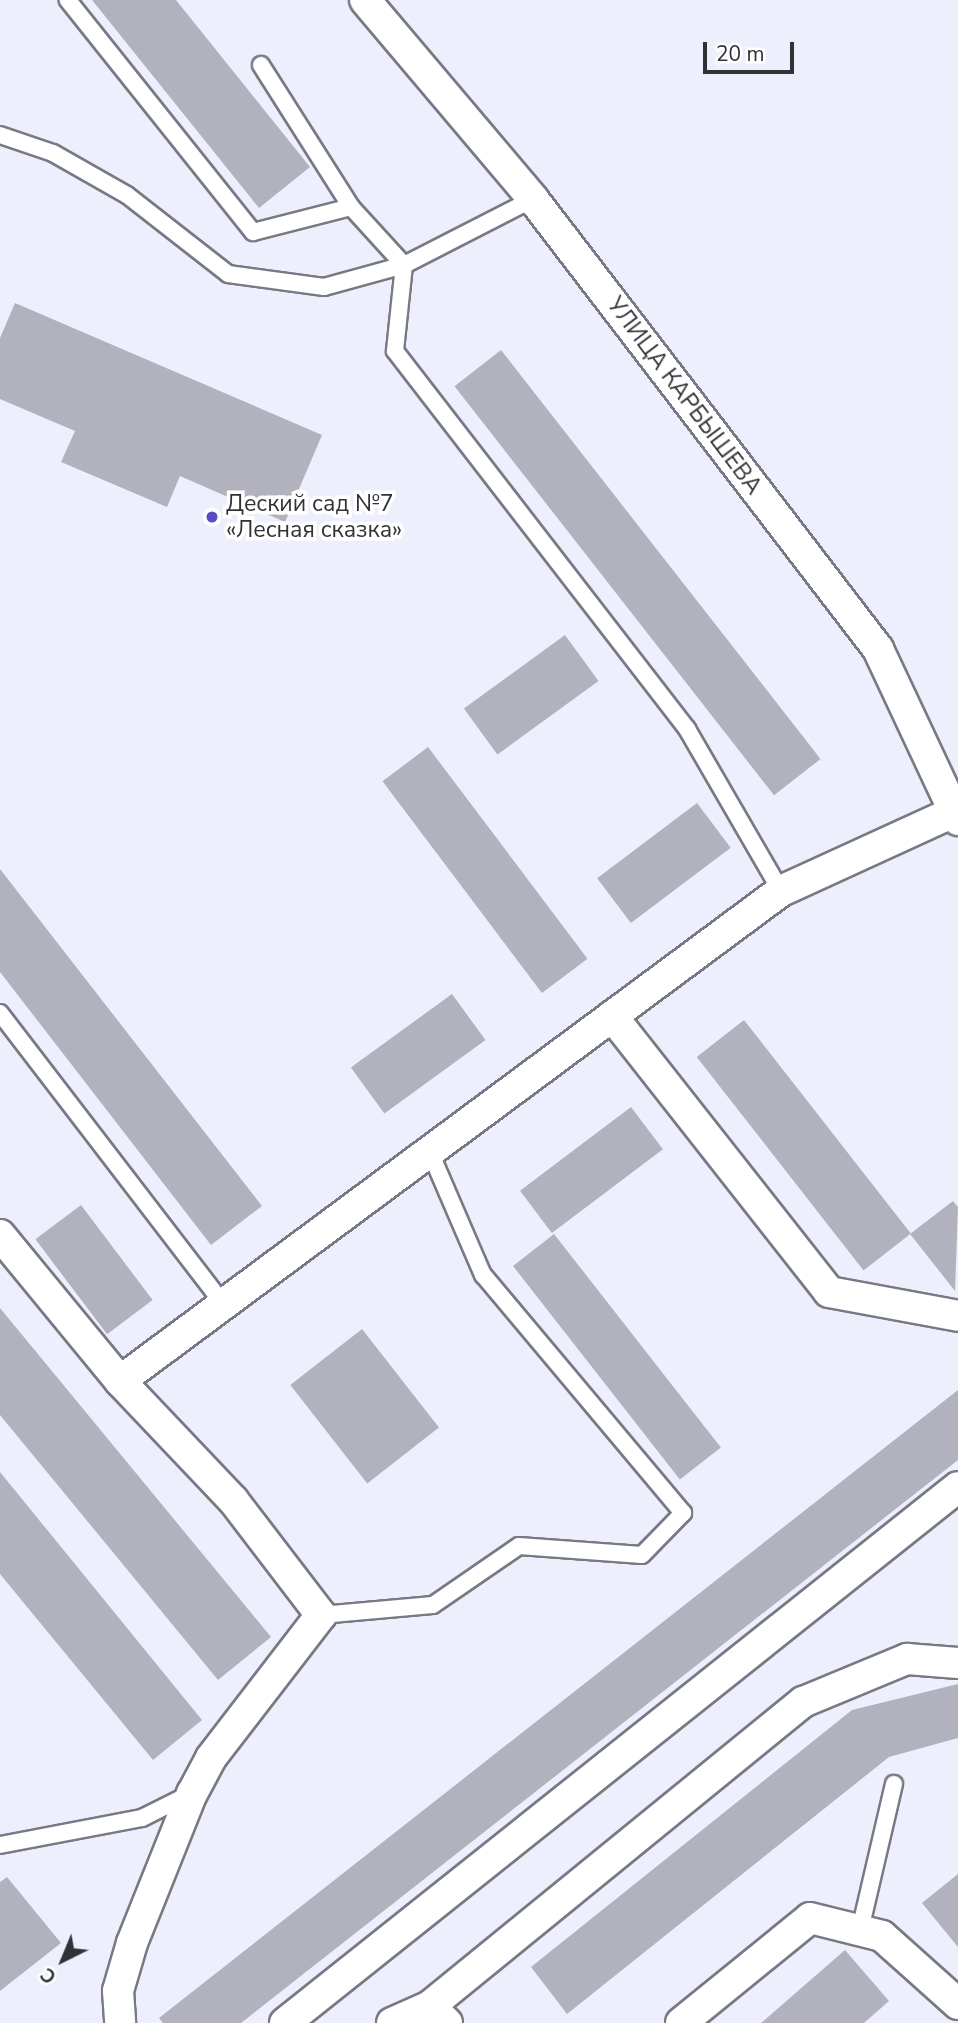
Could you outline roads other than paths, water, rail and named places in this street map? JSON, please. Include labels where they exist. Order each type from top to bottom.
[{"type":"street","name":"УЛИЦА КАРБЫШЕВА","points":[[373,3],[533,199],[878,649],[956,814]]},
{"type":"street","points":[[120,1381],[781,891],[956,814]]},
{"type":"street","points":[[612,1016],[829,1292],[958,1316]]},
{"type":"street","points":[[0,1235],[120,1381],[233,1500],[321,1615],[211,1758],[192,1793],[132,1943],[118,1991],[120,2023]]},
{"type":"street","points":[[285,2023],[958,1487]]},
{"type":"street","points":[[392,2023],[439,2015],[803,1702],[907,1659],[958,1663]]},
{"type":"street","points":[[681,2023],[810,1918],[882,1936],[958,2004]]},
{"type":"lane","points":[[68,0],[253,232],[351,207]]},
{"type":"lane","points":[[261,65],[351,207],[404,265],[394,351],[687,729],[781,891]]},
{"type":"lane","points":[[0,135],[53,153],[127,195],[228,274],[324,287],[404,265],[533,199]]},
{"type":"lane","points":[[0,1013],[225,1305]]},
{"type":"lane","points":[[321,1615],[433,1605],[519,1546],[642,1555],[683,1513],[483,1275],[430,1152]]},
{"type":"lane","points":[[860,1930],[894,1784]]},
{"type":"lane","points":[[0,1845],[142,1818],[192,1793]]},
{"type":"place","name":"Деский сад №7 «Лесная сказка»","points":[[212,517]]}]
